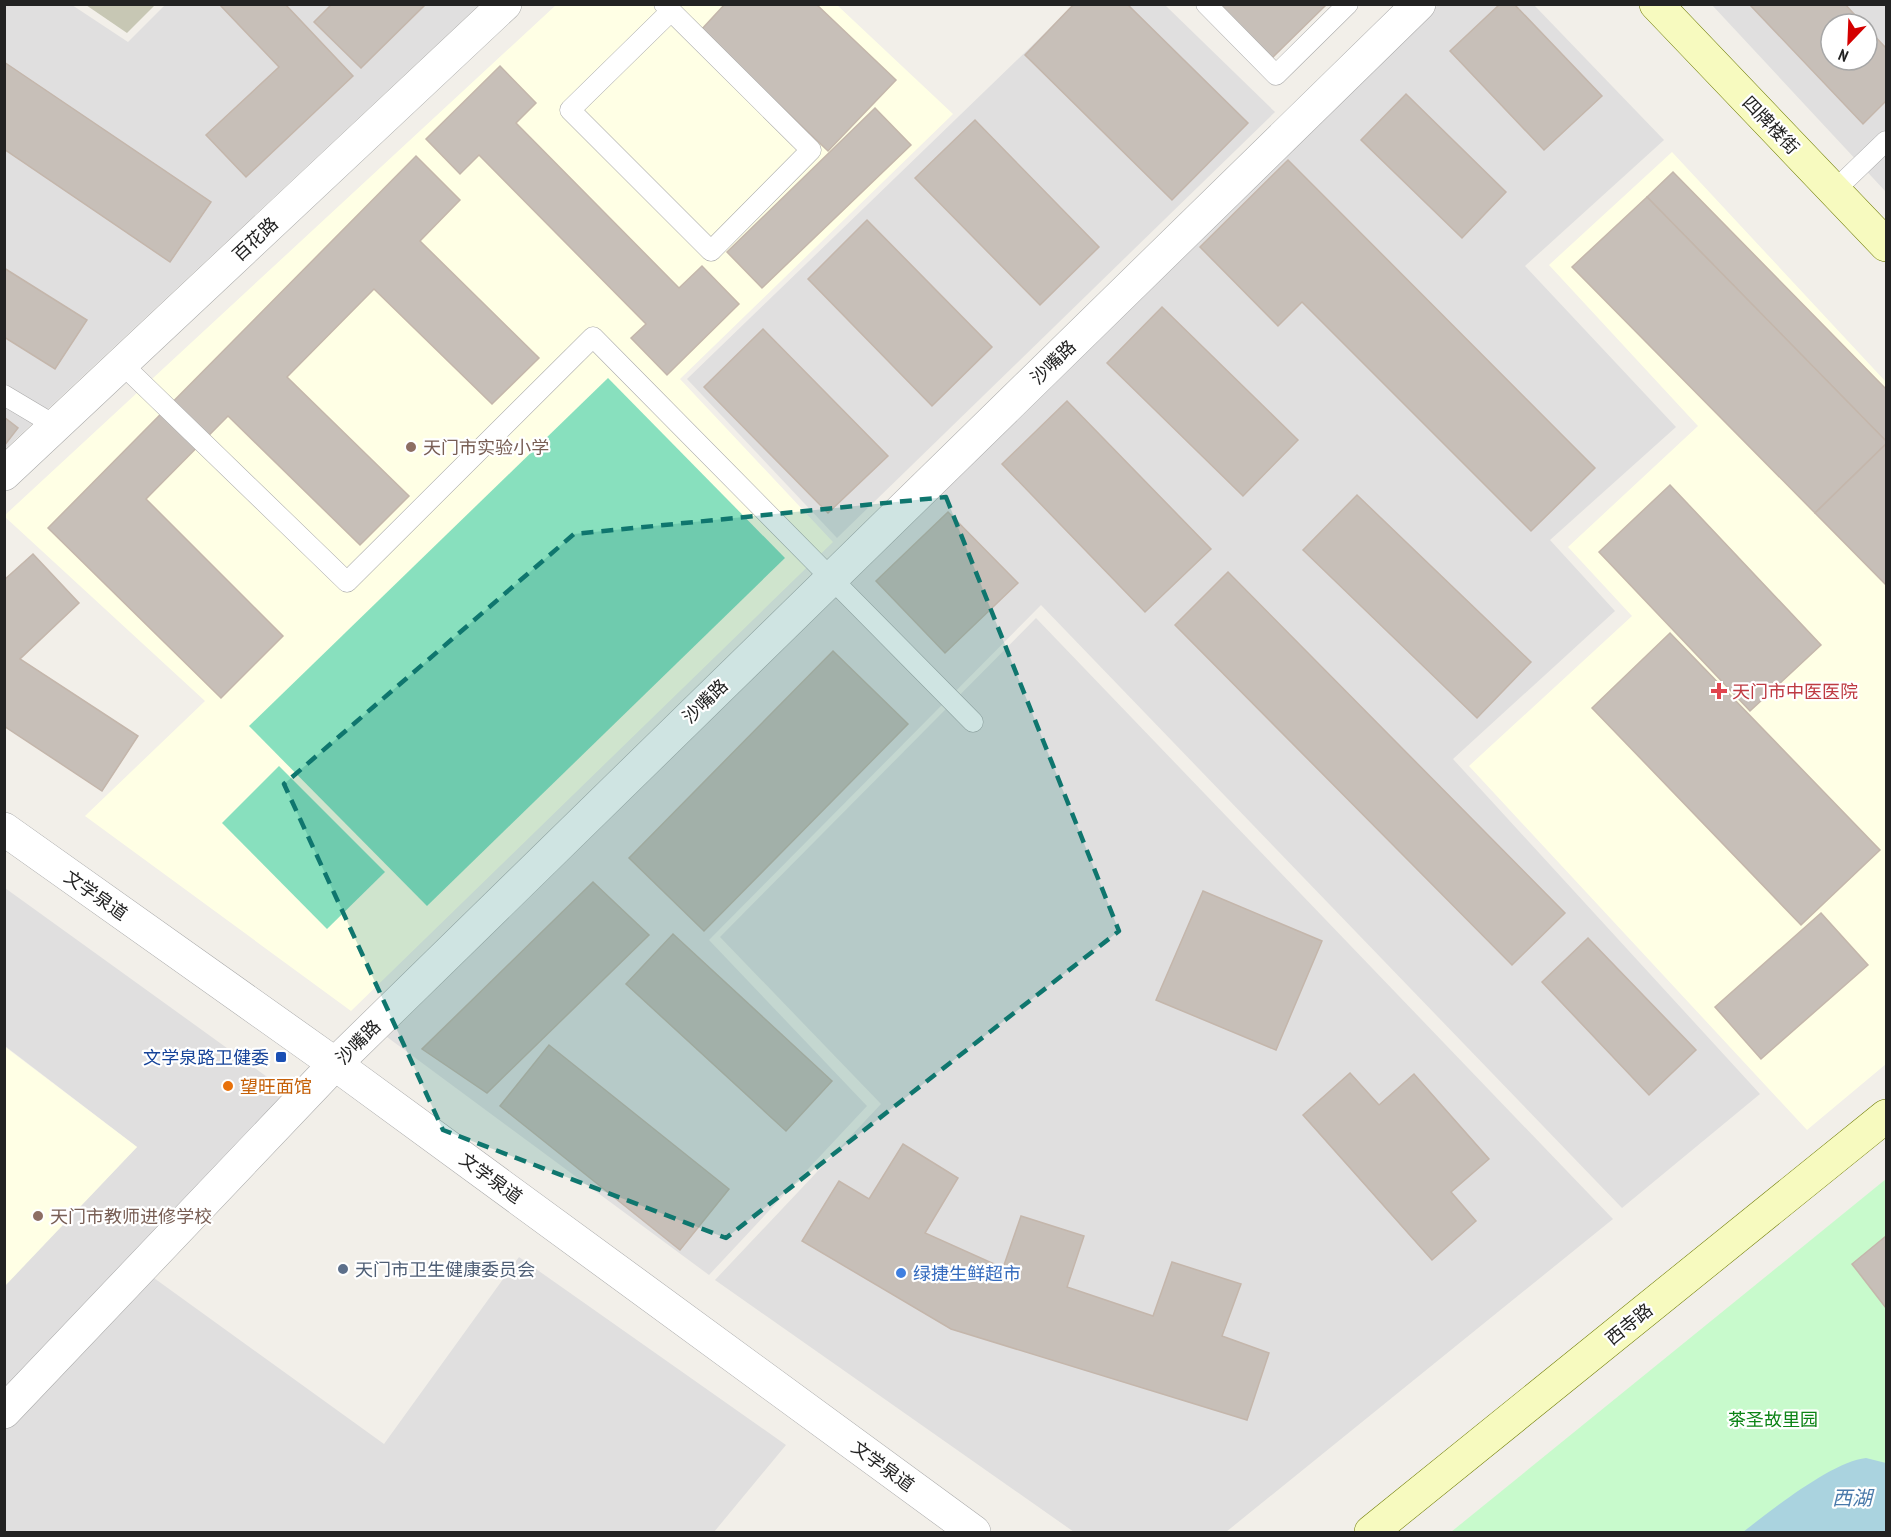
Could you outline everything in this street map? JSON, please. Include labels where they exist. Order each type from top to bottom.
[{"type":"street","name":"百花路","points":[[4,474],[505,4]]},
{"type":"street","name":"沙嘴路","points":[[4,1412],[335,1064],[1419,4]]},
{"type":"street","name":"四牌楼街","points":[[1656,4],[1887,245]]},
{"type":"street","name":"文学泉道","points":[[4,830],[335,1064],[974,1533]]},
{"type":"street","name":"西寺路","points":[[1371,1533],[1887,1116]]},
{"type":"lane","points":[[1206,4],[1276,75],[1348,4]]},
{"type":"lane","points":[[668,8],[812,150],[711,250],[570,110],[668,8]]},
{"type":"lane","points":[[1834,191],[1887,141]]},
{"type":"lane","points":[[122,364],[347,582],[593,337],[974,722]]},
{"type":"lane","points":[[4,396],[56,426]]},
{"type":"highlighted area","points":[[946,497],[1119,931],[726,1238],[443,1130],[284,784],[574,534]]},
{"type":"shaded area","points":[[5,5],[72,5],[128,42],[165,5],[479,5],[5,449]]},
{"type":"shaded area","points":[[86,5],[155,5],[127,33]]},
{"type":"shaded area","name":"天门市实验小学","points":[[556,5],[837,5],[953,114],[680,379],[833,542],[351,1011],[85,816],[205,701],[4,516]]},
{"type":"shaded area","points":[[1074,5],[1165,5],[1275,112],[837,538],[687,379]]},
{"type":"shaded area","points":[[1438,5],[1534,5],[1664,140],[1525,266],[1676,427],[1550,540],[1615,611],[1453,759],[1760,1094],[1622,1208],[1041,605],[709,940],[867,1106],[709,1275],[387,1037]]},
{"type":"shaded area","points":[[1712,5],[1886,5],[1886,192]]},
{"type":"shaded area","name":"天门市中医医院","points":[[1672,152],[1886,382],[1886,1064],[1807,1130],[1469,766],[1632,616],[1568,547],[1698,426],[1549,265]]},
{"type":"shaded area","points":[[1036,618],[1613,1219],[1226,1532],[1074,1532],[715,1280],[881,1104],[720,937]]},
{"type":"shaded area","points":[[5,888],[288,1092],[129,1260],[384,1444],[519,1257],[786,1445],[714,1532],[5,1532],[4,1286],[137,1147],[5,1046]]},
{"type":"shaded area","name":"天门市教师进修学校","points":[[4,1046],[137,1147],[5,1286],[4,1286]]},
{"type":"green space","points":[[608,378],[785,558],[427,906],[249,726]]},
{"type":"green space","points":[[279,766],[385,872],[327,929],[222,823]]},
{"type":"green space","name":"茶圣故里园","points":[[1886,1179],[1886,1532],[1451,1532]]},
{"type":"water","name":"西湖","points":[[1866,1458],[1886,1463],[1886,1532],[1743,1532],[1820,1477],[1852,1461]]},
{"type":"building","points":[[219,4],[285,4],[353,76],[246,177],[206,135],[279,67]]},
{"type":"building","points":[[332,4],[426,4],[361,68],[314,22]]},
{"type":"building","points":[[725,4],[816,4],[896,80],[828,151],[701,30]]},
{"type":"building","points":[[1074,4],[1127,4],[1248,123],[1172,200],[1025,55]]},
{"type":"building","points":[[1215,4],[1327,4],[1270,60]]},
{"type":"building","points":[[1500,4],[1514,4],[1602,96],[1544,150],[1450,51]]},
{"type":"building","points":[[1749,4],[1845,4],[1852,12],[1819,12],[1819,72],[1879,72],[1879,41],[1886,48],[1886,101],[1863,124]]},
{"type":"building","points":[[4,62],[211,202],[170,262],[4,149]]},
{"type":"building","points":[[500,66],[536,103],[516,123],[679,288],[702,266],[739,304],[667,375],[631,338],[646,324],[479,155],[460,174],[426,139]]},
{"type":"building","points":[[1406,94],[1506,192],[1462,238],[1361,140]]},
{"type":"building","points":[[875,108],[911,145],[762,288],[727,252]]},
{"type":"building","points":[[975,120],[1099,247],[1040,305],[915,178]]},
{"type":"building","points":[[416,156],[460,200],[420,241],[539,358],[492,404],[374,289],[287,377],[409,496],[360,545],[228,416],[146,499],[283,636],[221,698],[48,528]]},
{"type":"building","points":[[1288,160],[1595,468],[1531,531],[1302,302],[1278,326],[1200,247]]},
{"type":"building","points":[[1673,172],[1886,389],[1886,441],[1647,197]]},
{"type":"building","points":[[1647,197],[1886,441],[1886,444],[1815,513],[1572,267]]},
{"type":"building","points":[[867,220],[992,347],[932,406],[808,279]]},
{"type":"building","points":[[4,268],[87,320],[55,369],[4,337]]},
{"type":"building","points":[[1162,307],[1298,440],[1243,496],[1107,363]]},
{"type":"building","points":[[763,329],[888,456],[828,513],[704,387]]},
{"type":"building","points":[[1067,401],[1211,549],[1145,612],[1002,464]]},
{"type":"building","points":[[4,417],[18,428],[4,446]]},
{"type":"building","points":[[1886,444],[1886,585],[1815,513]]},
{"type":"building","points":[[1670,485],[1821,645],[1750,711],[1599,552]]},
{"type":"building","points":[[1357,495],[1531,662],[1477,718],[1303,550]]},
{"type":"building","points":[[948,512],[1018,583],[945,653],[876,581]]},
{"type":"building","points":[[33,554],[79,603],[20,659],[138,736],[102,791],[4,726],[4,580]]},
{"type":"building","points":[[1228,572],[1565,913],[1512,965],[1175,625]]},
{"type":"building","points":[[1670,633],[1880,850],[1801,925],[1592,708]]},
{"type":"building","points":[[833,651],[908,724],[704,931],[629,858]]},
{"type":"building","points":[[593,882],[649,935],[487,1093],[422,1049]]},
{"type":"building","points":[[1203,891],[1322,941],[1276,1050],[1156,1000]]},
{"type":"building","points":[[1821,913],[1868,965],[1761,1059],[1715,1007]]},
{"type":"building","points":[[673,934],[832,1081],[786,1131],[626,984]]},
{"type":"building","points":[[1588,938],[1696,1050],[1649,1095],[1542,982]]},
{"type":"building","points":[[549,1045],[729,1189],[680,1250],[500,1106]]},
{"type":"building","points":[[1350,1073],[1379,1105],[1414,1074],[1489,1159],[1451,1192],[1476,1221],[1432,1260],[1303,1115]]},
{"type":"building","points":[[903,1144],[958,1178],[925,1233],[1003,1268],[1021,1216],[1084,1236],[1067,1287],[1153,1316],[1172,1262],[1241,1284],[1222,1336],[1269,1353],[1247,1420],[951,1329],[802,1241],[839,1181],[869,1199]]},
{"type":"building","points":[[1886,1236],[1886,1308],[1852,1264]]},
{"type":"place","name":"天门市实验小学","points":[[411,447]]},
{"type":"place","name":"天门市中医医院","points":[[1719,691]]},
{"type":"place","name":"文学泉路卫健委","points":[[281,1057]]},
{"type":"place","name":"望旺面馆","points":[[228,1086]]},
{"type":"place","name":"天门市教师进修学校","points":[[38,1216]]},
{"type":"place","name":"天门市卫生健康委员会","points":[[343,1269]]},
{"type":"place","name":"绿捷生鲜超市","points":[[901,1273]]}]
